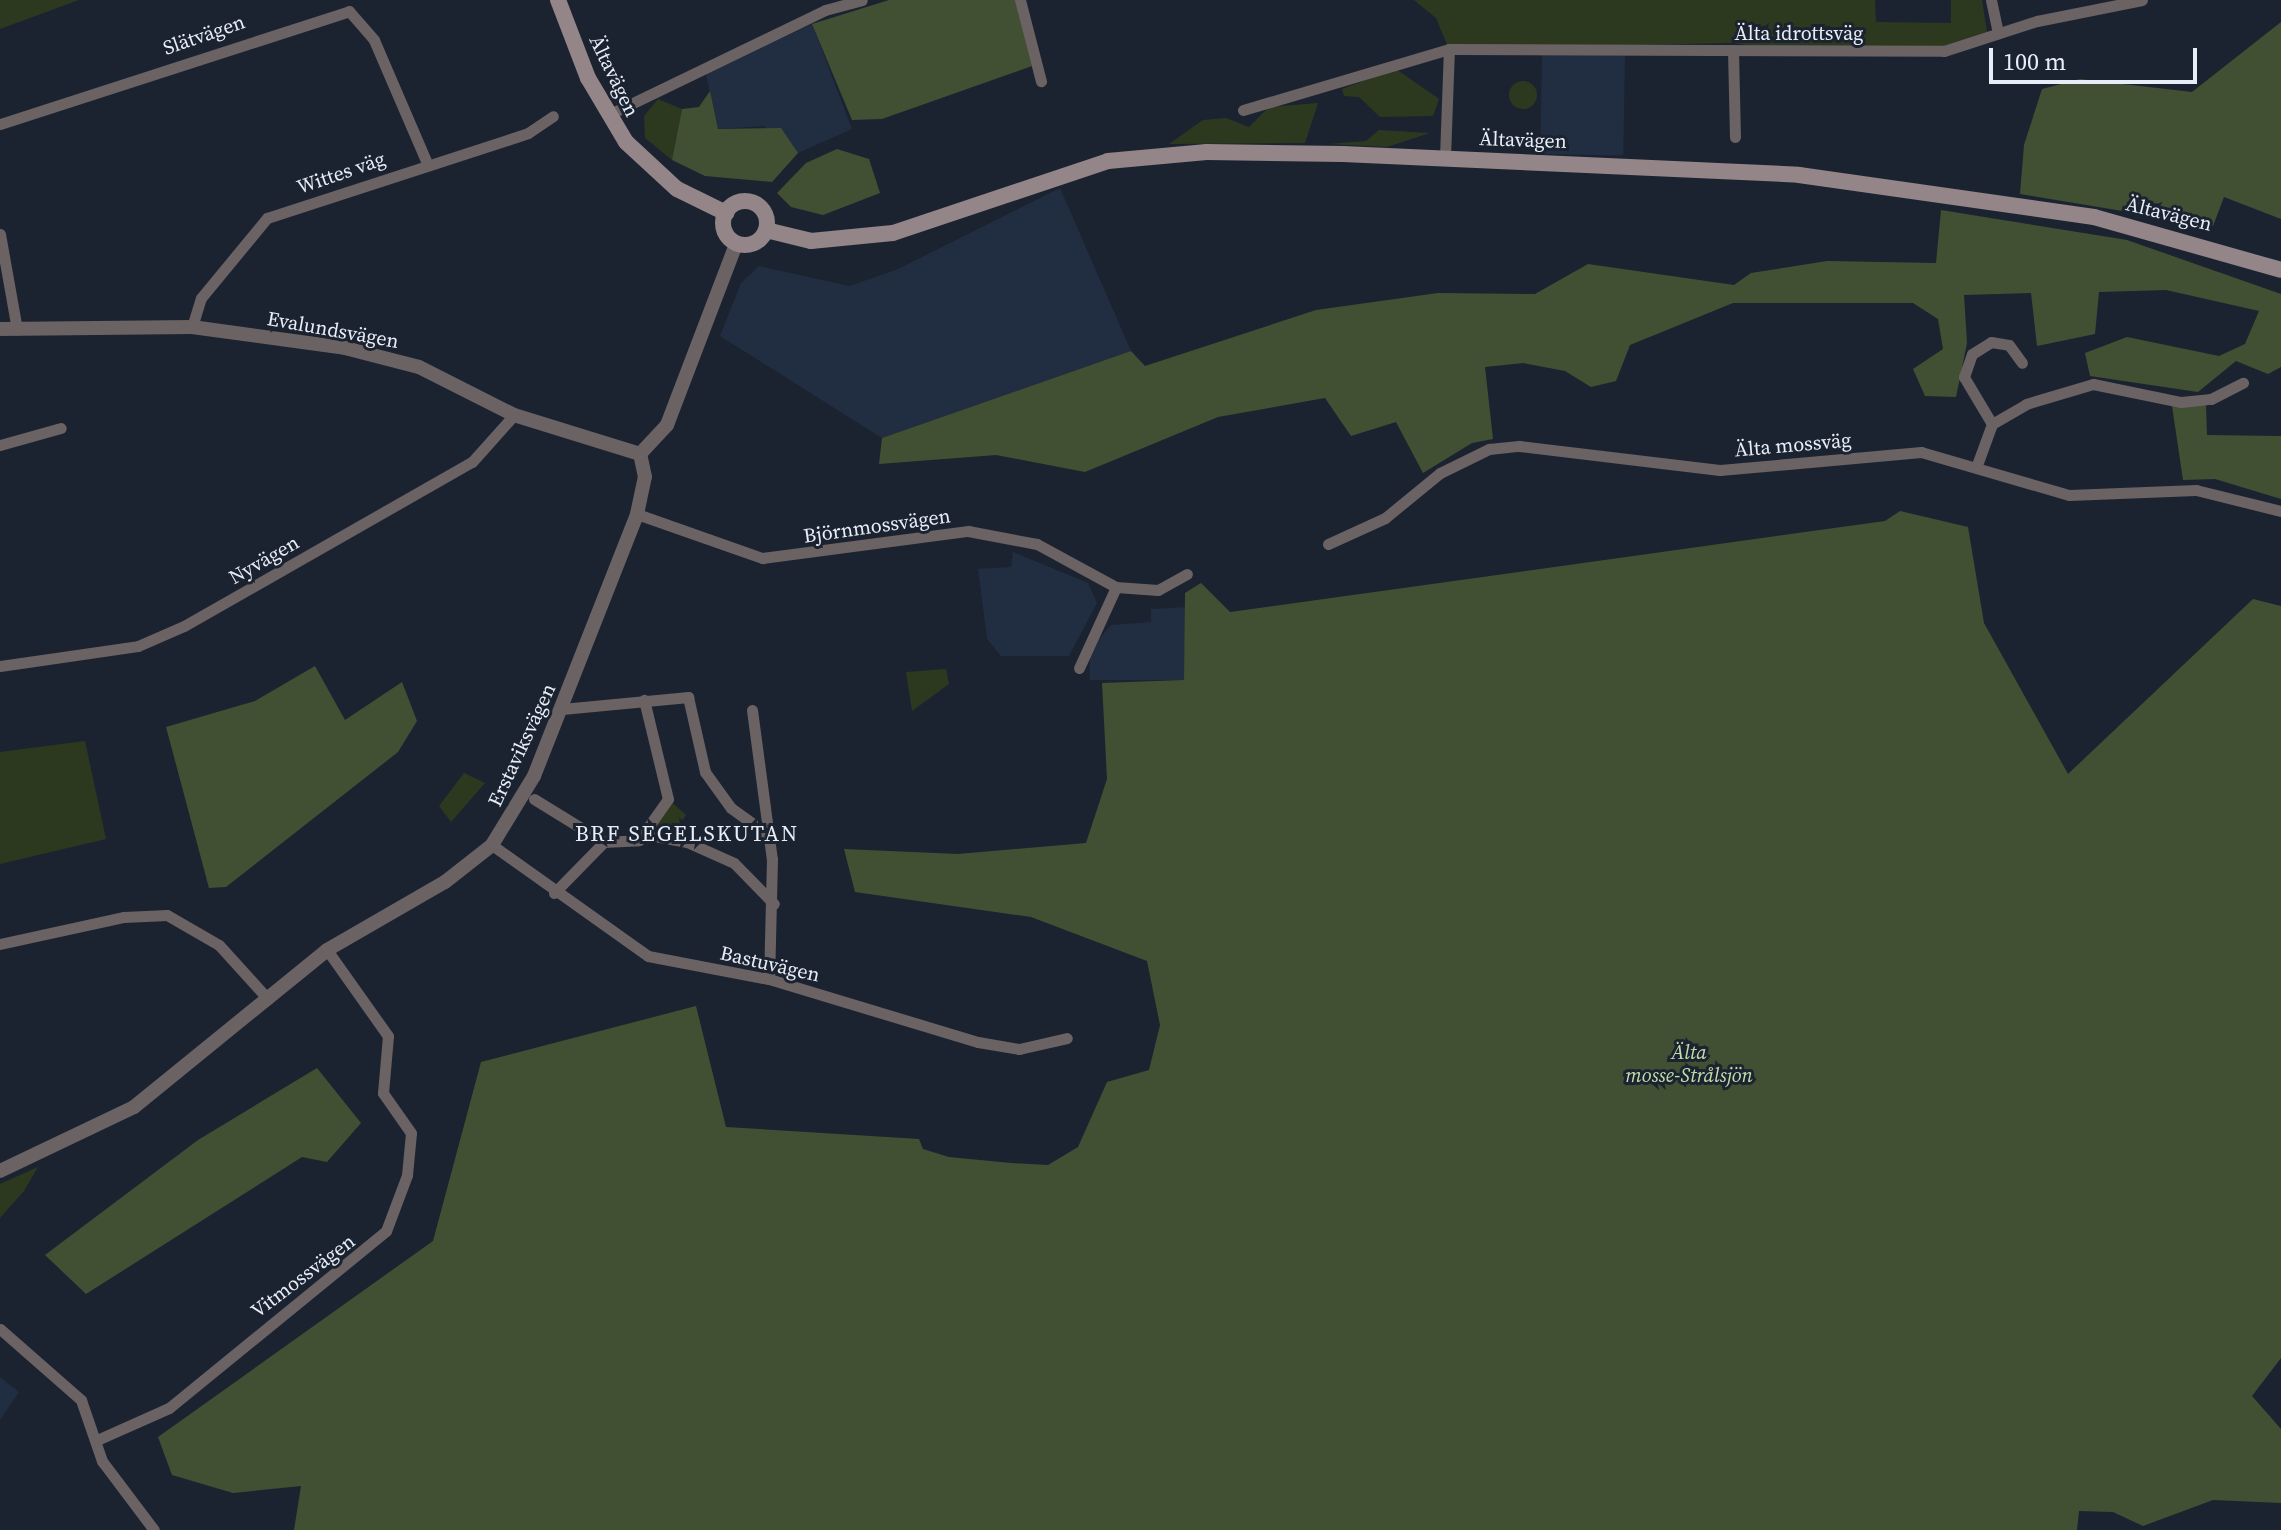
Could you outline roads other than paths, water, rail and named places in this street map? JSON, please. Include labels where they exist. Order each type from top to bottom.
[{"type":"main road","name":"Ältavägen","points":[[558,0],[608,115],[677,189],[726,213]]},
{"type":"main road","name":"Ältavägen","points":[[766,230],[811,241],[893,233],[1040,179],[1144,157],[1445,157],[1799,175],[2094,217],[2281,270]]},
{"type":"main road","points":[[754,203],[766,230],[751,245],[736,244],[724,231],[726,213],[754,203]]},
{"type":"street","points":[[608,115],[825,10],[862,0]]},
{"type":"street","points":[[1020,0],[1041,81]]},
{"type":"street","points":[[1991,0],[1998,33]]},
{"type":"street","name":"Älta idrottsväg","points":[[1243,110],[1449,49],[1944,51],[1998,33],[2142,0]]},
{"type":"street","name":"Slätvägen","points":[[0,124],[349,11],[374,40],[427,163]]},
{"type":"street","points":[[1445,157],[1449,49]]},
{"type":"street","points":[[1733,50],[1735,137]]},
{"type":"street","name":"Wittes väg","points":[[192,327],[201,298],[267,218],[427,163],[528,133],[553,116]]},
{"type":"street","points":[[0,234],[17,329]]},
{"type":"street","points":[[640,454],[667,425],[736,244]]},
{"type":"street","name":"Evalundsvägen","points":[[0,329],[192,327],[345,348],[419,367],[514,415],[640,454]]},
{"type":"street","points":[[1992,424],[1964,377],[1972,354],[1991,342],[2009,345],[2022,363]]},
{"type":"street","points":[[1977,465],[1992,424],[2026,404],[2093,384],[2181,402],[2211,399],[2243,383]]},
{"type":"street","name":"Nyvägen","points":[[0,666],[138,646],[184,626],[472,462],[514,415]]},
{"type":"street","points":[[0,445],[61,428]]},
{"type":"street","name":"Älta mossväg","points":[[1328,544],[1385,518],[1440,473],[1489,449],[1586,450],[1720,470],[1902,451],[1977,465],[2069,495],[2196,490],[2281,511]]},
{"type":"street","name":"Erstaviksvägen","points":[[0,1171],[134,1107],[327,950],[445,882],[492,845],[562,709],[637,514],[645,477],[640,454]]},
{"type":"street","name":"Björnmossvägen","points":[[637,514],[762,558],[997,533],[1037,544],[1116,587],[1158,590],[1187,574]]},
{"type":"street","points":[[1079,668],[1116,587]]},
{"type":"street","points":[[534,799],[604,842],[632,844],[668,799],[644,700]]},
{"type":"street","points":[[562,709],[644,700],[691,700],[705,772],[731,808],[770,836]]},
{"type":"street","points":[[752,710],[770,836],[774,904],[769,979]]},
{"type":"street","points":[[643,834],[687,842],[734,863],[774,904]]},
{"type":"street","points":[[554,893],[604,842]]},
{"type":"street","name":"Bastuvägen","points":[[492,845],[554,893],[648,956],[769,979],[978,1042],[1019,1049],[1067,1038]]},
{"type":"street","points":[[0,944],[124,917],[167,915],[219,945],[268,999]]},
{"type":"street","name":"Vitmossvägen","points":[[97,1440],[169,1408],[386,1231],[407,1175],[411,1133],[383,1093],[388,1036],[327,950]]},
{"type":"street","points":[[0,1329],[62,1378],[81,1400],[102,1461],[154,1530]]},
{"type":"district","name":"BRF SEGELSKUTAN","points":[[687,834]]},
{"type":"park label","name":"Älta mosse-Strålsjön","points":[[1689,1064]]}]
